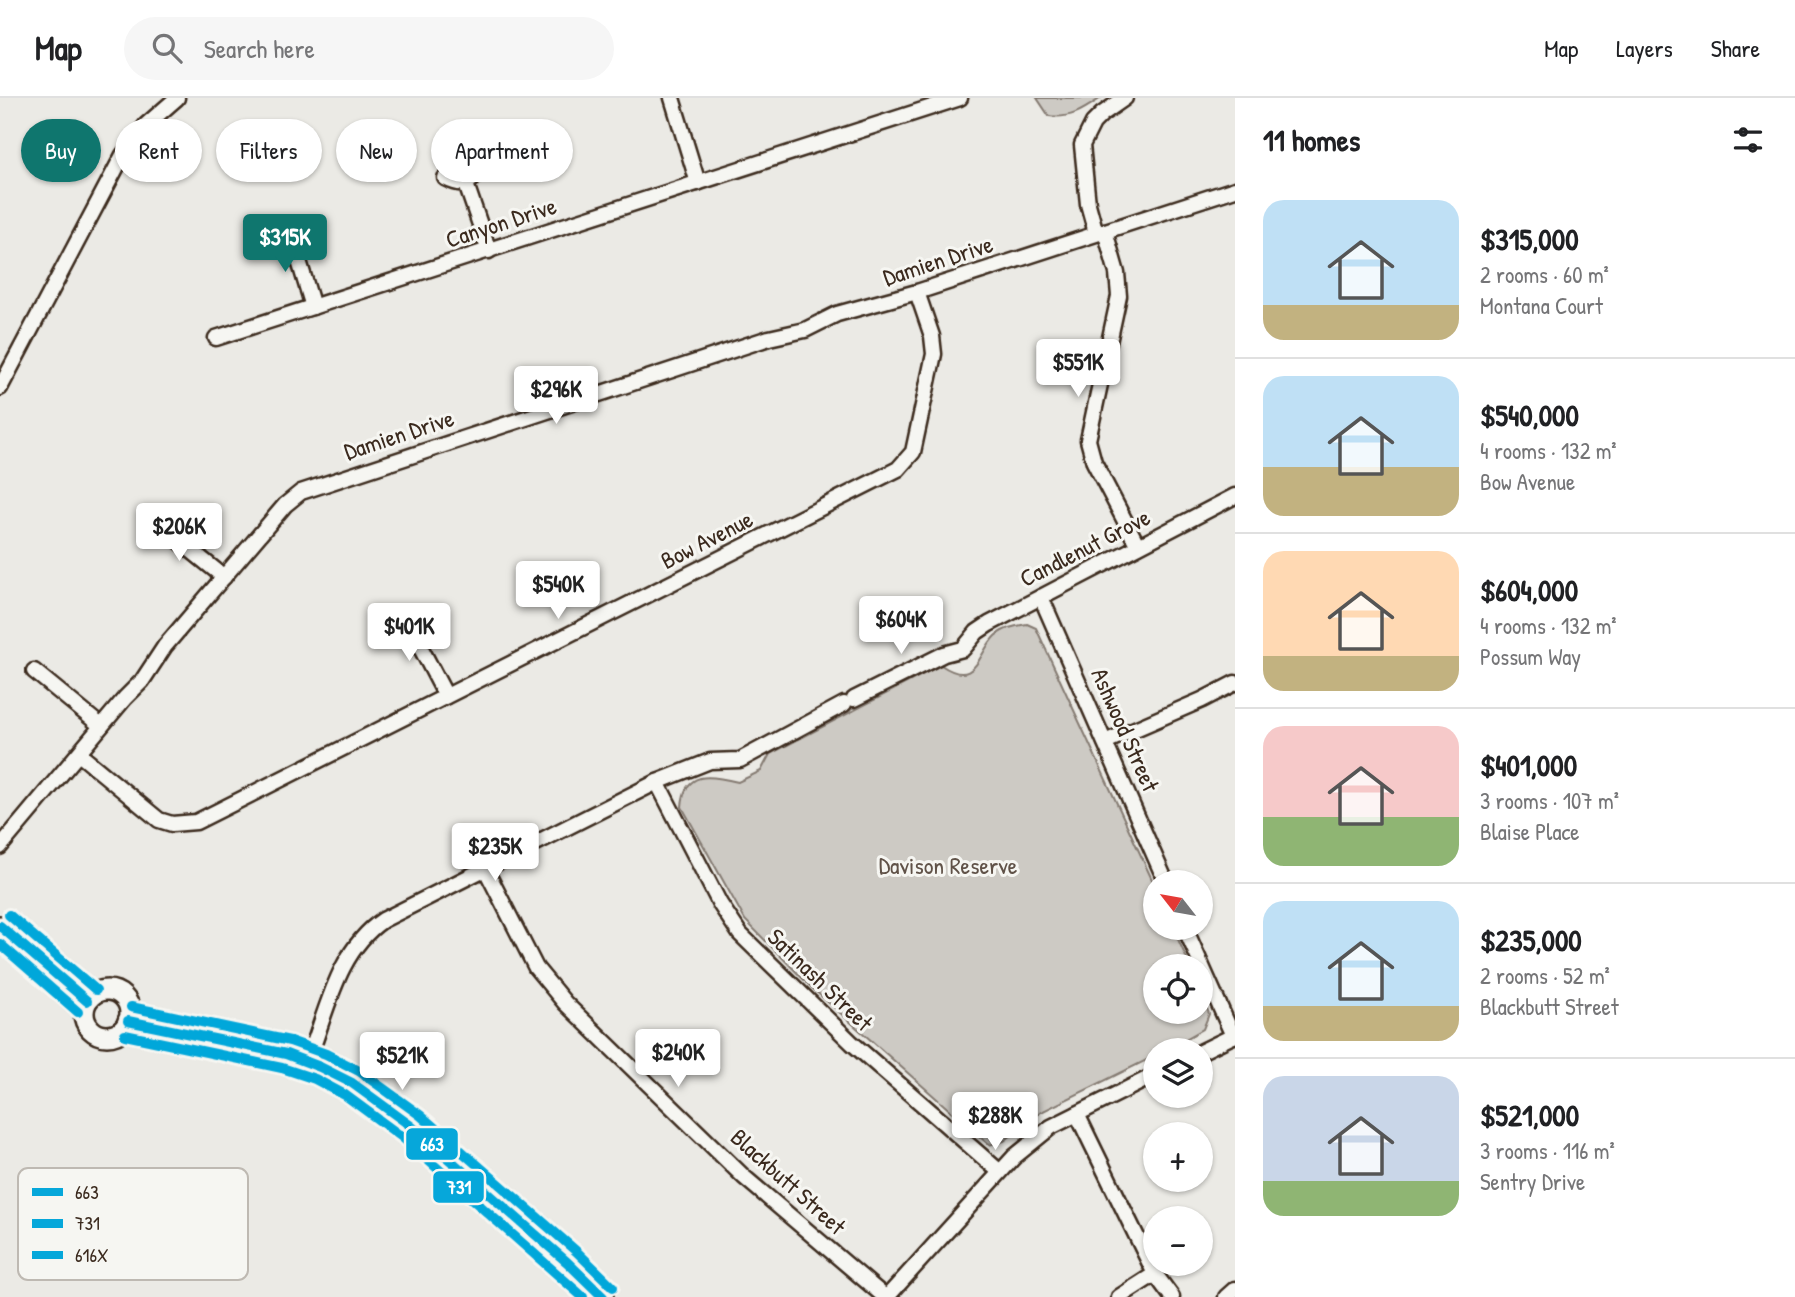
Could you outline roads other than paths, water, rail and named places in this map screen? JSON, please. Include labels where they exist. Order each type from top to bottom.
[{"type":"street","points":[[0,388],[123,155],[146,125],[177,98]]},
{"type":"street","points":[[672,98],[698,183]]},
{"type":"street","name":"Canyon Drive","points":[[216,338],[960,98]]},
{"type":"street","points":[[1125,98],[1093,123],[1082,145],[1088,204],[1118,273],[1119,296],[1088,440],[1094,462],[1138,546]]},
{"type":"street","points":[[453,182],[469,182]]},
{"type":"street","points":[[466,184],[489,251]]},
{"type":"street","name":"Damien Drive","points":[[0,847],[142,681],[165,646],[295,495],[769,338],[805,330],[837,314],[917,292],[1235,189]]},
{"type":"street","points":[[290,231],[313,307]]},
{"type":"street","name":"Bow Avenue","points":[[79,754],[149,813],[172,824],[197,822],[904,464],[915,445],[934,354],[932,336],[917,292]]},
{"type":"street","name":"Candlenut Grove","points":[[657,782],[710,761],[740,760],[943,654],[963,649],[977,632],[1235,496]]},
{"type":"street","points":[[156,522],[224,577]]},
{"type":"street","name":"Ashwood Street","points":[[1041,597],[1161,870]]},
{"type":"street","points":[[403,614],[446,696]]},
{"type":"street","points":[[34,671],[101,726]]},
{"type":"street","points":[[1105,742],[1235,683]]},
{"type":"street","points":[[308,1060],[344,963],[364,934],[383,920],[657,782]]},
{"type":"street","name":"Satinash Street","points":[[657,782],[720,904],[740,934],[852,1043],[1000,1172]]},
{"type":"street","name":"Blackbutt Street","points":[[485,868],[536,968],[565,1003],[744,1177],[886,1297]]},
{"type":"street","points":[[0,926],[87,1001]]},
{"type":"street","points":[[1190,940],[1234,1035],[1213,1046]]},
{"type":"street","points":[[110,989],[124,997],[128,1004],[128,1021],[125,1027],[110,1035],[95,1032],[89,1028],[84,1016],[87,1001],[97,992],[110,989]]},
{"type":"street","points":[[128,1021],[186,1035],[263,1048],[308,1060],[352,1082],[387,1106],[603,1297]]},
{"type":"street","points":[[886,1297],[1000,1172],[1036,1137],[1143,1081]]},
{"type":"street","points":[[1077,1114],[1143,1249]]},
{"type":"street","points":[[1119,1297],[1150,1276]]},
{"type":"street","points":[[1157,1276],[1172,1297]]},
{"type":"street","points":[[1226,1297],[1235,1289]]},
{"type":"park label","name":"Davison Reserve","points":[[948,866]]}]
